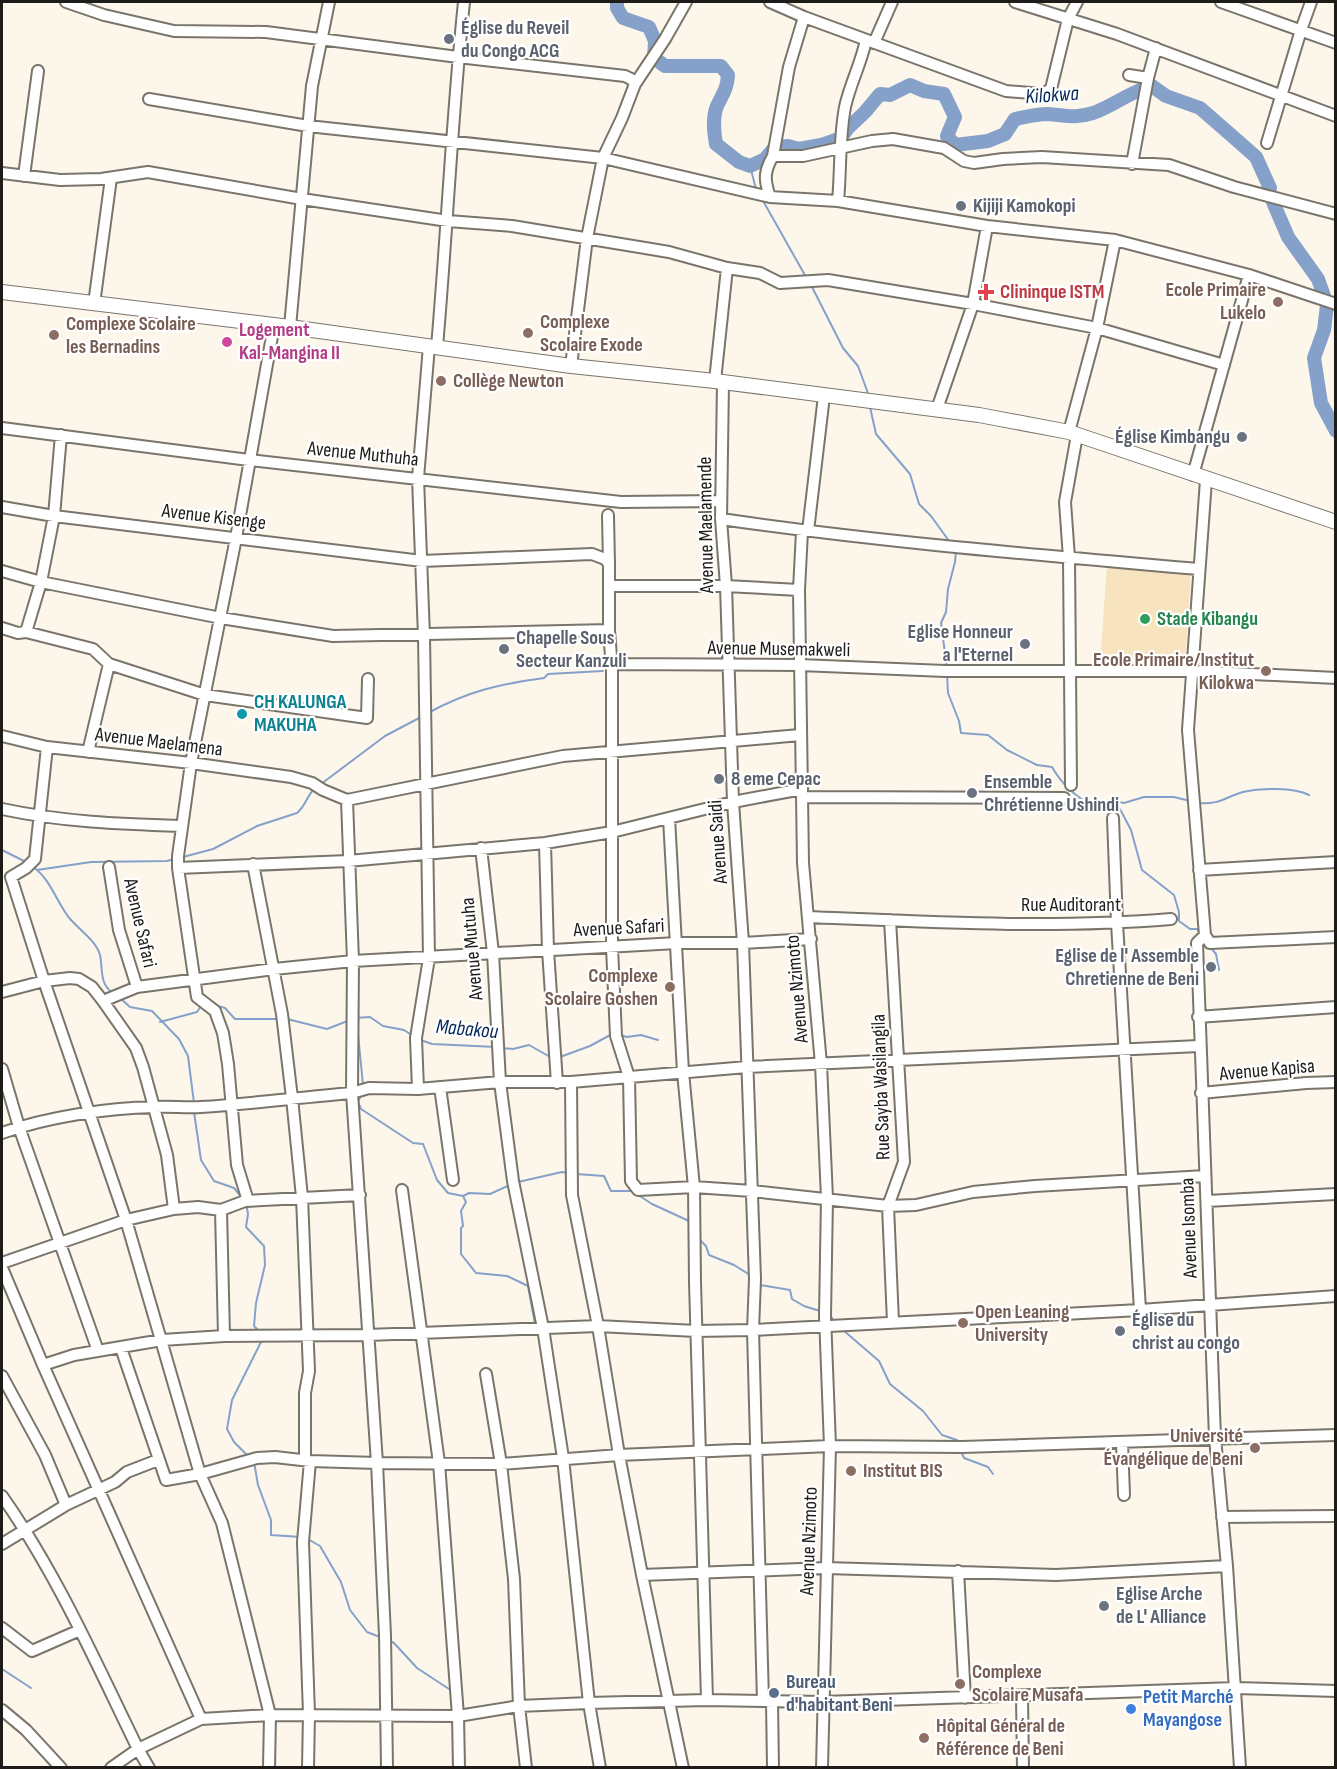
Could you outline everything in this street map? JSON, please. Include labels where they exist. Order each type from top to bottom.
[{"type":"main road","points":[[2,292],[290,327],[571,366],[938,409],[1073,433],[1335,522]]},
{"type":"street","points":[[66,2],[104,15],[174,31],[266,32],[625,76],[635,84]]},
{"type":"street","points":[[290,327],[308,126],[320,39],[329,2]]},
{"type":"street","points":[[418,1089],[416,1038],[429,958],[429,854],[418,478],[448,221],[451,140],[464,2]]},
{"type":"street","points":[[571,366],[587,238],[603,158],[635,84],[686,2]]},
{"type":"street","points":[[770,2],[870,42],[1005,91],[1043,94],[1051,89],[1068,19],[1077,2]]},
{"type":"street","points":[[838,201],[840,148],[849,89],[870,42],[892,2]]},
{"type":"street","points":[[1014,2],[1156,48],[1335,116]]},
{"type":"street","points":[[1221,2],[1335,42]]},
{"type":"street","points":[[1267,143],[1311,2]]},
{"type":"street","points":[[763,195],[767,166],[775,150],[789,67],[804,17]]},
{"type":"street","points":[[1132,164],[1156,48]]},
{"type":"street","points":[[24,176],[38,71]]},
{"type":"street","points":[[1129,75],[1147,84]]},
{"type":"street","points":[[149,99],[308,126],[603,158],[763,195],[838,201],[987,226],[1115,240],[1249,275],[1335,304]]},
{"type":"street","points":[[775,150],[802,156],[872,141],[893,139],[944,148],[968,163],[1042,157],[1169,165],[1256,193],[1335,214]]},
{"type":"street","points":[[2,173],[60,180],[111,178],[148,172],[302,199],[448,221],[512,226],[669,252],[728,268],[760,273],[780,283],[828,280],[973,304],[1097,328],[1224,365]]},
{"type":"street","points":[[94,304],[111,178]]},
{"type":"street","points":[[938,409],[973,304],[987,226]]},
{"type":"street","points":[[1071,785],[1069,558],[1065,502],[1073,433],[1115,240]]},
{"type":"street","name":"Avenue Maelamende","points":[[728,268],[719,382],[721,519],[726,586],[728,666]]},
{"type":"street","points":[[1249,275],[1224,365],[1200,478],[1198,570],[1188,730],[1203,938],[1210,942],[1335,936]]},
{"type":"street","points":[[248,1201],[237,1165],[223,1033],[215,1011],[197,997],[178,862],[191,763],[221,618],[274,325]]},
{"type":"street","points":[[800,665],[799,590],[824,396]]},
{"type":"street","name":"Avenue Muthuha","points":[[2,428],[249,460],[621,502],[721,501]]},
{"type":"street","points":[[26,632],[42,582],[54,516],[61,435]]},
{"type":"street","name":"Avenue Kisenge","points":[[2,507],[54,516],[422,561],[592,554],[609,564]]},
{"type":"street","points":[[608,515],[613,750],[612,947],[616,1034],[629,1077],[631,1181],[638,1190],[694,1187],[827,1198],[888,1206],[916,1205],[973,1192],[1025,1187],[1205,1176]]},
{"type":"street","points":[[721,519],[946,547],[1198,570]]},
{"type":"street","points":[[2,572],[221,618],[333,636],[424,636],[609,630]]},
{"type":"street","points":[[610,586],[726,586],[799,590]]},
{"type":"street","points":[[2,628],[93,649],[109,664],[205,695],[367,718],[368,679]]},
{"type":"street","points":[[88,752],[109,664]]},
{"type":"street","name":"Avenue Musemakweli","points":[[612,664],[800,665],[947,670],[1191,671],[1335,678]]},
{"type":"street","name":"Avenue Nzimoto","points":[[800,665],[802,863],[811,939],[821,1064],[827,1198],[825,1312],[830,1446],[822,1767]]},
{"type":"street","name":"Avenue Saidi","points":[[728,666],[752,1191],[759,1571],[773,1767]]},
{"type":"street","points":[[387,1767],[377,1463],[360,1195],[360,1090],[352,1019],[353,961],[347,800],[563,756],[800,735]]},
{"type":"street","name":"Avenue Maelamena","points":[[2,736],[47,747],[291,777],[312,783],[347,800]]},
{"type":"street","points":[[47,747],[39,817],[30,865],[11,877],[126,1220],[200,1474],[222,1523],[270,1715],[269,1767]]},
{"type":"street","points":[[178,862],[253,864],[348,861],[545,843],[612,832],[733,802],[802,793],[1064,798]]},
{"type":"street","points":[[2,810],[88,823],[181,826]]},
{"type":"street","points":[[669,818],[683,1072],[694,1187],[707,1700]]},
{"type":"street","points":[[1113,818],[1140,1310]]},
{"type":"street","points":[[545,843],[548,950],[557,1083]]},
{"type":"street","name":"Avenue Mutuha","points":[[480,848],[492,952],[500,1082],[514,1184],[543,1328],[562,1458],[589,1703],[600,1767]]},
{"type":"street","points":[[1199,870],[1335,862]]},
{"type":"street","points":[[253,864],[283,1018],[302,1197],[309,1371],[305,1393],[308,1461],[303,1538],[309,1714],[308,1767]]},
{"type":"street","name":"Avenue Safari","points":[[109,867],[119,930],[137,987]]},
{"type":"street","points":[[808,916],[890,920]]},
{"type":"street","name":"Rue Auditorant","points":[[890,920],[1117,923],[1171,919]]},
{"type":"street","name":"Rue Sayba Wasilangila","points":[[890,920],[904,1162],[888,1206],[893,1322]]},
{"type":"street","name":"Avenue Isomba","points":[[1203,938],[1197,942],[1198,1017],[1207,1201],[1209,1305],[1215,1438],[1227,1566],[1240,1767]]},
{"type":"street","name":"Avenue Safari","points":[[103,1001],[137,987],[353,961],[677,943],[742,943],[811,939]]},
{"type":"street","points":[[2,992],[44,981],[70,978],[79,979],[92,987],[136,1048],[167,1155],[174,1209]]},
{"type":"street","points":[[1198,1017],[1335,1007]]},
{"type":"street","points":[[2,1133],[19,1127],[91,1113],[154,1107],[232,1105],[360,1090],[418,1089],[500,1082],[557,1083],[747,1068],[1199,1046]]},
{"type":"street","points":[[2,1069],[19,1127],[98,1351]]},
{"type":"street","points":[[572,1082],[572,1195],[598,1326],[642,1575],[683,1767]]},
{"type":"street","name":"Avenue Kapisa","points":[[1201,1094],[1335,1082]]},
{"type":"street","points":[[440,1087],[453,1180]]},
{"type":"street","points":[[402,1190],[439,1463],[458,1716],[459,1767]]},
{"type":"street","points":[[1207,1201],[1335,1194]]},
{"type":"street","points":[[2,1263],[126,1220],[174,1209],[198,1207],[221,1210],[248,1201],[360,1195]]},
{"type":"street","points":[[221,1210],[224,1336]]},
{"type":"street","points":[[2,1268],[201,1719]]},
{"type":"street","points":[[43,1365],[74,1354],[162,1340],[224,1336],[420,1334],[598,1326],[696,1330],[827,1328],[893,1322],[1140,1310],[1335,1296]]},
{"type":"street","points":[[121,1348],[166,1480],[275,1457],[308,1461],[501,1464],[562,1458],[830,1446],[959,1447],[1335,1435]]},
{"type":"street","points":[[486,1374],[501,1464],[514,1579],[519,1706],[526,1767]]},
{"type":"street","points":[[2,1376],[45,1455],[66,1505]]},
{"type":"street","points":[[1122,1442],[1124,1495]]},
{"type":"street","points":[[2,1544],[66,1505],[100,1490],[127,1472],[158,1460]]},
{"type":"street","points":[[2,1496],[26,1530],[80,1630],[149,1767]]},
{"type":"street","points":[[1222,1517],[1335,1516]]},
{"type":"street","points":[[642,1575],[826,1568],[1056,1575],[1227,1566]]},
{"type":"street","points":[[958,1571],[965,1698]]},
{"type":"street","points":[[2,1628],[32,1652],[80,1630]]},
{"type":"street","points":[[111,1767],[138,1749],[201,1719],[309,1714],[458,1716],[519,1706],[707,1700],[823,1702],[1122,1691],[1235,1689],[1335,1691]]},
{"type":"street","points":[[1022,1696],[1023,1767]]},
{"type":"street","points":[[2,1710],[26,1730],[61,1767]]},
{"type":"shaded area","name":"Stade Kibangu","points":[[1107,563],[1191,572],[1185,665],[1100,665]]},
{"type":"waterway","name":"Kilokwa","points":[[617,2],[617,8],[623,18],[649,27],[655,41],[654,58],[665,66],[721,66],[728,75],[726,88],[714,115],[716,144],[739,162],[750,166],[765,159],[775,147],[788,146],[799,149],[841,138],[880,94],[890,95],[910,85],[924,91],[944,94],[955,117],[947,136],[955,145],[988,141],[1005,134],[1015,119],[1043,114],[1075,116],[1093,113],[1152,86],[1166,96],[1200,108],[1256,157],[1270,188]]},
{"type":"waterway","points":[[750,166],[756,189]]},
{"type":"waterway","points":[[762,199],[806,277]]},
{"type":"waterway","name":"Kilokwa","points":[[1273,202],[1288,237],[1318,279],[1324,296]]},
{"type":"waterway","points":[[811,285],[843,348],[858,366],[869,396]]},
{"type":"waterway","name":"Kilokwa","points":[[1327,305],[1324,330],[1314,358],[1321,403],[1336,431]]},
{"type":"waterway","points":[[870,407],[876,434],[910,474],[919,504],[949,541]]},
{"type":"waterway","points":[[947,668],[941,623],[946,612],[956,551]]},
{"type":"waterway","points":[[428,713],[471,694],[499,686],[544,678],[548,674],[603,671]]},
{"type":"waterway","points":[[947,674],[948,693],[959,721],[961,733],[988,735],[1007,750],[1037,765],[1052,767],[1069,789],[1091,805],[1110,800],[1124,803],[1144,797],[1174,797],[1190,801]]},
{"type":"waterway","points":[[321,784],[385,736],[421,717]]},
{"type":"waterway","points":[[183,857],[213,849],[257,826],[297,813],[314,789]]},
{"type":"waterway","points":[[1198,803],[1217,802],[1243,792],[1258,790],[1286,789],[1309,795]]},
{"type":"waterway","points":[[1110,800],[1120,809],[1131,830],[1142,870],[1174,895],[1179,921],[1190,929],[1197,929],[1200,934]]},
{"type":"waterway","points":[[2,850],[26,862]]},
{"type":"waterway","points":[[37,870],[91,862],[174,859]]},
{"type":"waterway","points":[[33,867],[45,878],[71,920],[95,945],[100,955],[105,985],[113,993]]},
{"type":"waterway","points":[[1211,948],[1216,954],[1219,970]]},
{"type":"waterway","points":[[120,998],[130,1007],[152,1011],[179,1039],[188,1056],[194,1103]]},
{"type":"waterway","name":"Mabakou","points":[[211,1004],[225,1008],[235,1019],[278,1019]]},
{"type":"waterway","points":[[160,1022],[197,1012],[201,1006]]},
{"type":"waterway","name":"Mabakou","points":[[355,1018],[370,1017],[383,1026],[404,1030],[413,1036]]},
{"type":"waterway","name":"Mabakou","points":[[287,1019],[327,1029],[350,1020]]},
{"type":"waterway","points":[[358,1034],[363,1085]]},
{"type":"waterway","name":"Mabakou","points":[[560,1057],[590,1046],[612,1034]]},
{"type":"waterway","name":"Mabakou","points":[[620,1035],[627,1037],[641,1035],[658,1040]]},
{"type":"waterway","name":"Mabakou","points":[[418,1039],[432,1044],[496,1047]]},
{"type":"waterway","name":"Mabakou","points":[[501,1048],[513,1049],[529,1045],[552,1058]]},
{"type":"waterway","points":[[362,1093],[358,1102],[361,1109],[413,1143],[423,1144],[437,1180],[448,1193],[463,1196],[469,1193],[490,1194],[510,1185]]},
{"type":"waterway","points":[[194,1112],[201,1160],[214,1181],[234,1188],[243,1199]]},
{"type":"waterway","points":[[518,1182],[562,1172],[568,1173]]},
{"type":"waterway","points":[[576,1174],[604,1176],[611,1191],[632,1191],[652,1204],[689,1221],[689,1224]]},
{"type":"waterway","points":[[463,1196],[466,1202],[461,1211],[463,1226],[461,1228],[461,1254],[476,1273],[507,1276],[528,1286],[535,1324]]},
{"type":"waterway","points":[[246,1203],[248,1214],[246,1227],[264,1246],[265,1265],[256,1303],[254,1326],[259,1331]]},
{"type":"waterway","points":[[698,1238],[706,1246],[709,1255],[734,1265],[750,1275]]},
{"type":"waterway","points":[[760,1285],[790,1290],[792,1299],[820,1311]]},
{"type":"waterway","points":[[829,1313],[835,1323]]},
{"type":"waterway","points":[[843,1330],[879,1361],[890,1384],[923,1411],[942,1435],[957,1440],[958,1443]]},
{"type":"waterway","points":[[248,1456],[234,1442],[227,1429],[232,1400],[263,1338]]},
{"type":"waterway","points":[[961,1451],[964,1458],[988,1467],[993,1474]]},
{"type":"waterway","points":[[254,1462],[258,1485],[271,1520],[271,1535],[301,1537]]},
{"type":"waterway","points":[[306,1538],[320,1546],[341,1582],[350,1610],[367,1632],[380,1637]]},
{"type":"waterway","points":[[388,1640],[394,1643],[417,1668],[449,1689]]},
{"type":"waterway","points":[[2,1669],[31,1688]]},
{"type":"place","name":"Église du Reveil du Congo ACG","points":[[449,39]]},
{"type":"place","name":"Kijiji Kamokopi","points":[[961,206]]},
{"type":"place","name":"Clininque ISTM","points":[[986,292]]},
{"type":"place","name":"Ecole Primaire Lukelo","points":[[1278,302]]},
{"type":"place","name":"Complexe Scolaire Exode","points":[[528,333]]},
{"type":"place","name":"Complexe Scolaire les Bernadins","points":[[54,335]]},
{"type":"place","name":"Logement Kal-Mangina II","points":[[227,342]]},
{"type":"place","name":"Collège Newton","points":[[441,381]]},
{"type":"place","name":"Église Kimbangu","points":[[1242,437]]},
{"type":"place","name":"Stade Kibangu","points":[[1145,619]]},
{"type":"place","name":"Eglise Honneur a l'Eternel","points":[[1025,644]]},
{"type":"place","name":"Chapelle Sous Secteur Kanzuli","points":[[504,649]]},
{"type":"place","name":"Ecole Primaire/Institut Kilokwa","points":[[1266,671]]},
{"type":"place","name":"CH KALUNGA MAKUHA","points":[[242,714]]},
{"type":"place","name":"8 eme Cepac","points":[[719,779]]},
{"type":"place","name":"Ensemble Chrétienne Ushindi","points":[[972,793]]},
{"type":"place","name":"Eglise de l' Assemble Chretienne de Beni","points":[[1211,967]]},
{"type":"place","name":"Complexe Scolaire Goshen","points":[[670,987]]},
{"type":"place","name":"Open Leaning University","points":[[963,1323]]},
{"type":"place","name":"Église du christ au congo","points":[[1120,1331]]},
{"type":"place","name":"Université Évangélique de Beni","points":[[1255,1448]]},
{"type":"place","name":"Institut BIS","points":[[851,1471]]},
{"type":"place","name":"Eglise Arche de L' Alliance","points":[[1104,1606]]},
{"type":"place","name":"Complexe Scolaire Musafa","points":[[960,1684]]},
{"type":"place","name":"Bureau d'habitant Beni","points":[[774,1693]]},
{"type":"place","name":"Petit Marché Mayangose","points":[[1131,1709]]},
{"type":"place","name":"Hôpital Général de Référence de Beni","points":[[924,1738]]}]
